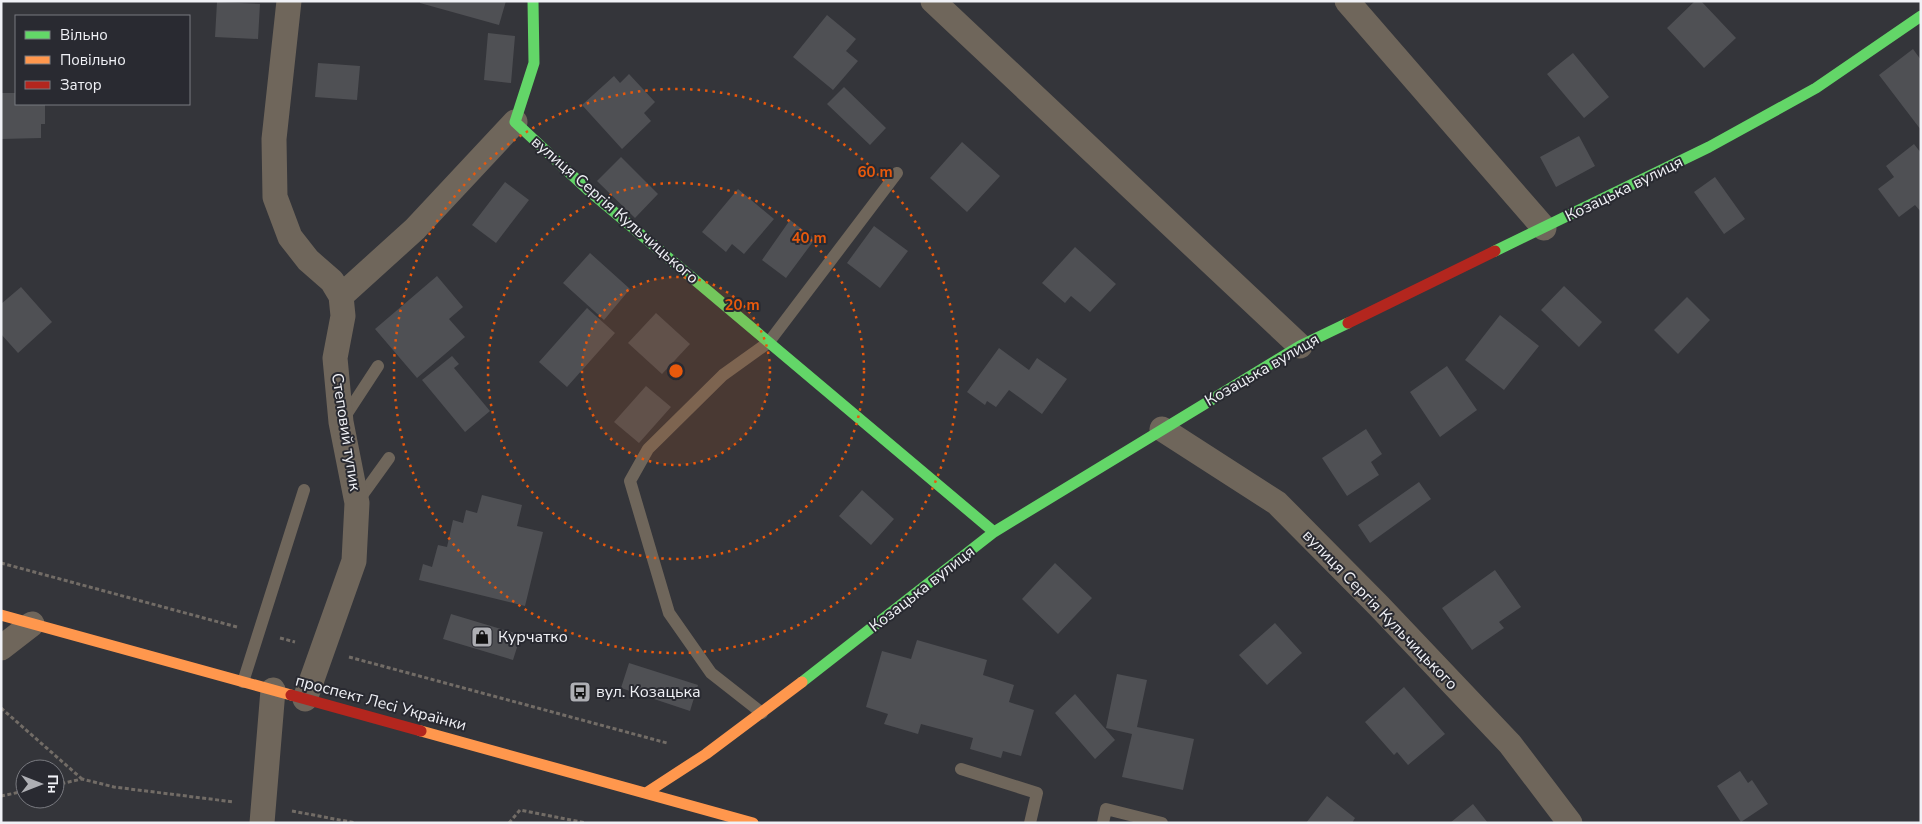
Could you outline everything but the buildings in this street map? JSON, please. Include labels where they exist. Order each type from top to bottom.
[{"type":"street","points":[[289,1],[274,139],[275,197],[290,237],[308,260],[332,281],[341,296],[415,229],[516,122],[534,63],[533,1]]},
{"type":"street","points":[[933,1],[1300,346]]},
{"type":"street","points":[[1347,1],[1544,228]]},
{"type":"street","name":"Козацька вулиця","points":[[646,793],[706,754],[762,713],[994,532],[1162,429],[1300,346],[1709,147],[1816,88],[1921,16]]},
{"type":"street","name":"вулиця Сергія Кульчицького","points":[[516,122],[588,190],[994,532]]},
{"type":"street","name":"Степовий тупик","points":[[305,699],[354,561],[357,503],[341,422],[335,358],[342,316],[341,296]]},
{"type":"street","name":"вулиця Сергія Кульчицького","points":[[1162,429],[1277,503],[1378,605],[1510,744],[1570,823]]},
{"type":"street","name":"проспект Лесі Українки","points":[[1,615],[753,823]]},
{"type":"street","points":[[1,648],[32,624]]},
{"type":"street","points":[[263,814],[272,690]]},
{"type":"lane","points":[[762,713],[711,673],[669,613],[630,481],[648,449],[723,375],[769,342],[898,174]]},
{"type":"lane","points":[[341,422],[378,366]]},
{"type":"lane","points":[[357,503],[388,458]]},
{"type":"lane","points":[[243,682],[304,490]]},
{"type":"lane","points":[[961,769],[1037,792],[1030,823]]},
{"type":"lane","points":[[1103,823],[1106,809],[1162,823]]},
{"type":"path","points":[[1,563],[706,754]]},
{"type":"path","points":[[1,708],[82,779]]},
{"type":"path","points":[[65,783],[82,779],[114,787],[263,814],[356,823]]},
{"type":"path","points":[[1,796],[15,793]]},
{"type":"path","points":[[509,823],[520,810],[586,823]]},
{"type":"traffic: fast","points":[[533,1],[534,63],[515,122],[588,190],[994,532]]},
{"type":"traffic: fast","points":[[1495,251],[1709,147],[1816,88],[1921,16]]},
{"type":"traffic: fast","points":[[802,682],[994,532],[1300,346],[1348,323]]},
{"type":"traffic: slow","points":[[1,615],[291,695]]},
{"type":"traffic: slow","points":[[646,793],[706,754],[802,682]]},
{"type":"traffic: slow","points":[[421,731],[753,823]]},
{"type":"traffic: jam","points":[[1348,323],[1495,251]]},
{"type":"traffic: jam","points":[[291,695],[421,731]]},
{"type":"place","name":"Курчатко","points":[[482,637]]},
{"type":"place","name":"вул. Козацька","points":[[580,692]]}]
